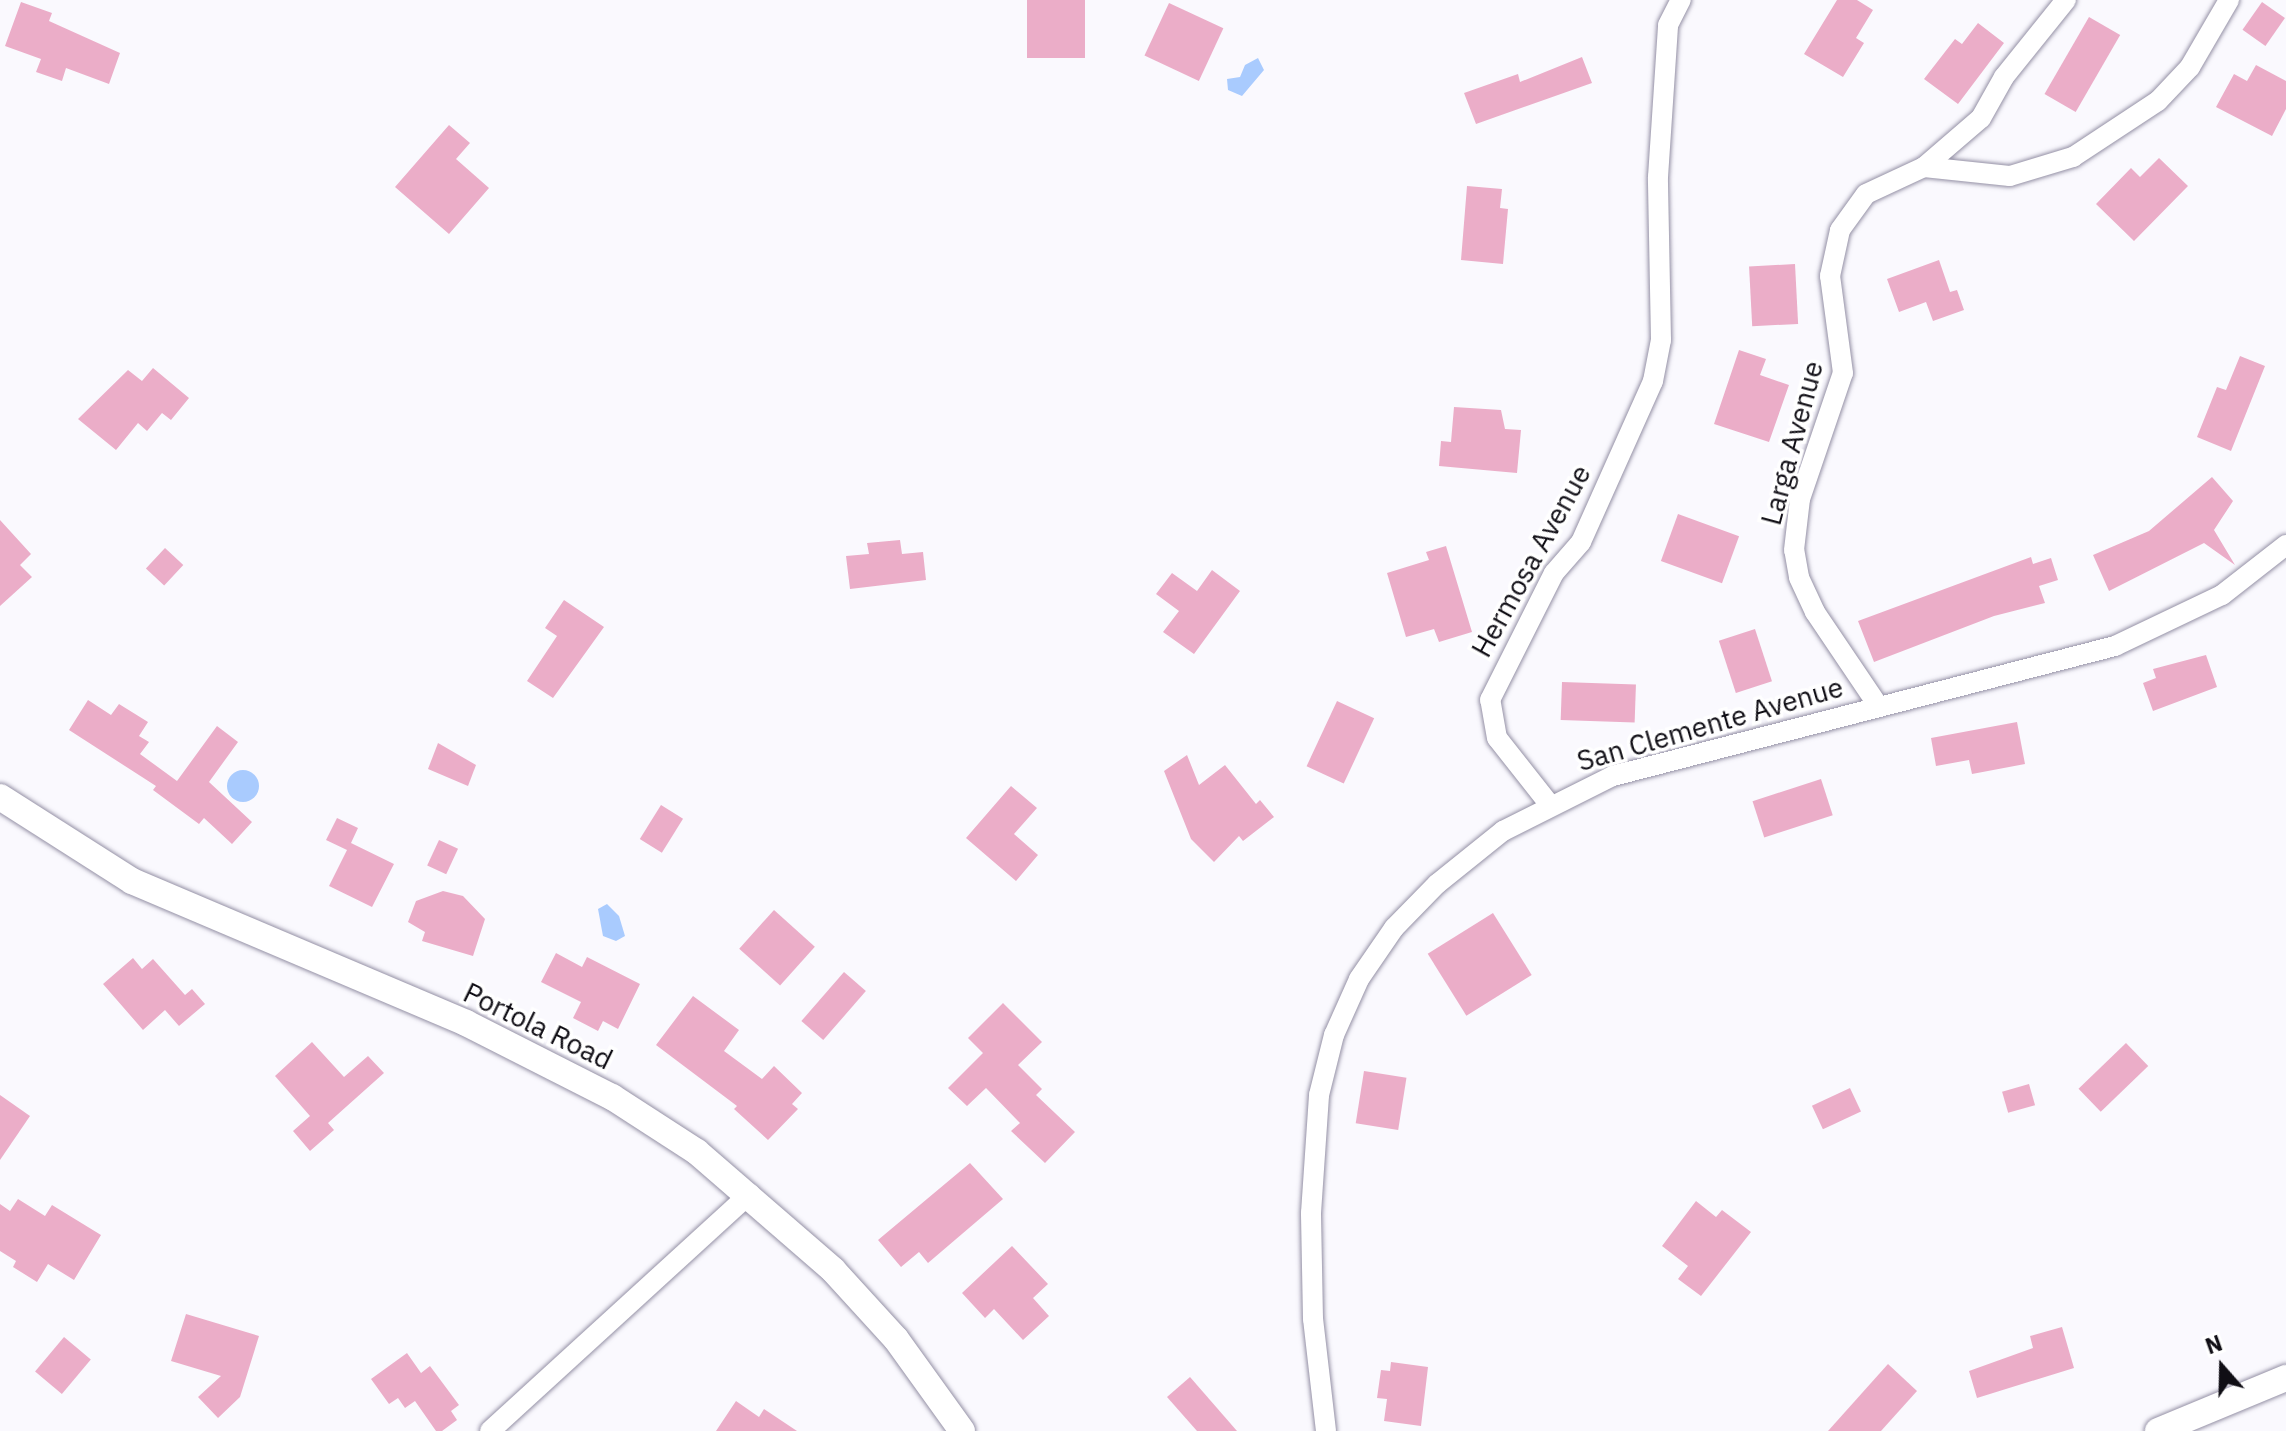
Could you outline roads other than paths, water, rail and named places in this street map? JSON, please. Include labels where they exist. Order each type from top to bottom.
[{"type":"street","name":"Hermosa Avenue","points":[[1550,805],[1497,738],[1490,700],[1554,573],[1581,542],[1653,381],[1661,340],[1658,177],[1668,25],[1681,0]]},
{"type":"street","name":"Larga Avenue","points":[[1877,704],[1799,577],[1795,524],[1843,373],[1830,276],[1840,230],[1866,194],[1924,167],[1981,118],[2004,77],[2066,0]]},
{"type":"street","points":[[1924,167],[2010,176],[2073,157],[2158,101],[2190,67],[2229,0]]},
{"type":"street","name":"San Clemente Avenue","points":[[1326,1431],[1313,1319],[1311,1213],[1319,1095],[1334,1035],[1367,966],[1414,905],[1503,831],[1613,776],[1877,704],[2115,646],[2152,632],[2222,595],[2286,545]]},
{"type":"street","name":"Portola Road","points":[[0,797],[132,881],[466,1023],[612,1097],[697,1152],[750,1194],[833,1270],[896,1339],[962,1431]]},
{"type":"street","points":[[490,1431],[750,1194]]},
{"type":"street","points":[[2158,1431],[2286,1378]]},
{"type":"water","points":[[1258,58],[1264,70],[1242,96],[1228,90],[1227,79],[1240,77],[1245,65]]},
{"type":"water","points":[[243,770],[254,775],[259,786],[254,797],[243,802],[232,797],[227,786],[232,775]]},
{"type":"water","points":[[607,904],[619,916],[625,936],[616,941],[603,936],[598,909]]}]
